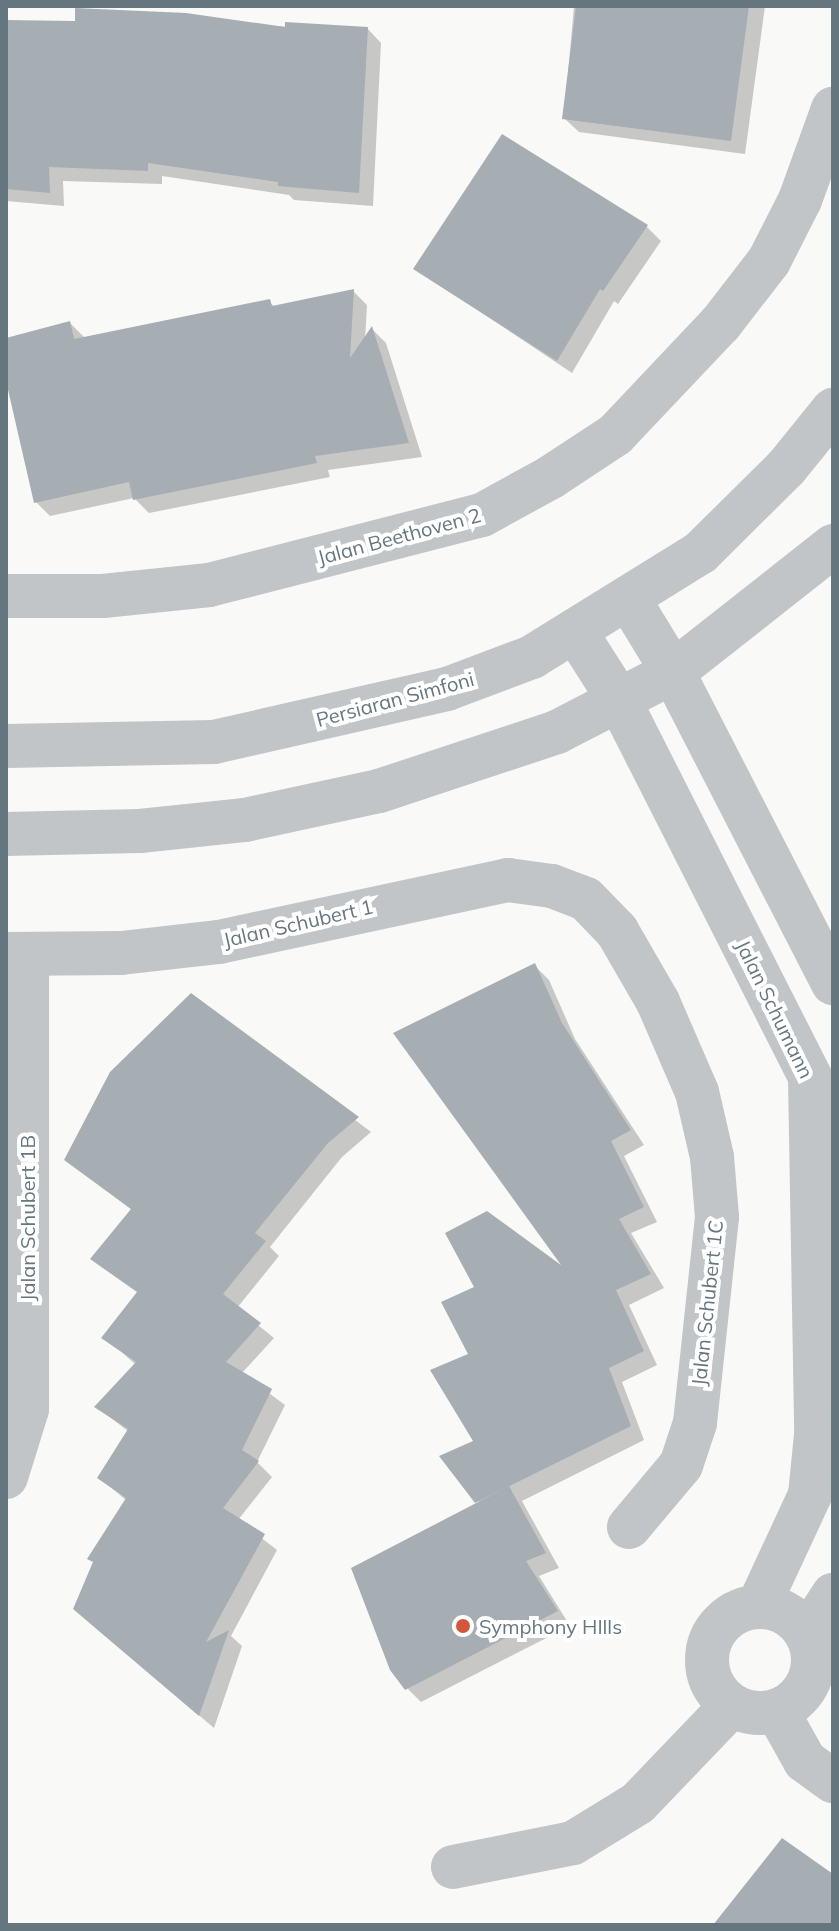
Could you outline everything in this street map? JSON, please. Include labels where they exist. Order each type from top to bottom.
[{"type":"street","name":"Jalan Beethoven 2","points":[[6,596],[103,596],[209,585],[482,515],[551,477],[615,435],[721,323],[769,261],[800,200],[833,109]]},
{"type":"street","name":"Persiaran Simfoni","points":[[6,746],[214,742],[447,689],[532,657],[700,553],[786,468],[833,410]]},
{"type":"street","points":[[6,834],[140,831],[230,821],[379,791],[557,732],[673,672],[833,546]]},
{"type":"street","points":[[628,598],[673,672],[833,983]]},
{"type":"street","name":"Jalan Schumann","points":[[575,631],[619,700],[810,1077],[816,1435],[810,1495],[758,1607]]},
{"type":"street","name":"Jalan Schubert 1","points":[[17,954],[121,953],[219,942],[508,880],[552,886],[586,899]]},
{"type":"street","name":"Jalan Schubert 1C","points":[[586,899],[624,943],[658,1002],[697,1092],[712,1157],[717,1217],[695,1423],[681,1465],[629,1527]]},
{"type":"street","name":"Jalan Schubert 1B","points":[[6,1477],[27,1409],[17,954]]},
{"type":"street","points":[[818,1652],[788,1615],[758,1607],[734,1613],[710,1640],[709,1677],[731,1706],[746,1712],[777,1711],[802,1693],[818,1652],[833,1595]]},
{"type":"street","points":[[453,1867],[573,1843],[638,1803],[731,1706]]},
{"type":"street","points":[[777,1711],[805,1761],[833,1781]]},
{"type":"building","points":[[576,6],[749,6],[731,141],[562,119]]},
{"type":"building","points":[[75,8],[186,13],[285,27],[285,22],[368,27],[359,193],[278,186],[278,182],[148,163],[148,171],[49,167],[50,193],[6,189],[6,20],[75,21]]},
{"type":"building","points":[[502,134],[648,225],[603,291],[600,289],[557,361],[413,269]]},
{"type":"building","points":[[354,289],[350,358],[372,326],[409,443],[315,456],[317,463],[133,500],[129,482],[34,503],[6,381],[6,338],[70,321],[74,339],[270,299],[272,306]]},
{"type":"building","points":[[535,963],[562,1023],[631,1130],[611,1141],[644,1207],[619,1219],[651,1274],[616,1290],[644,1351],[609,1368],[631,1426],[475,1503],[439,1456],[473,1441],[430,1370],[468,1354],[441,1302],[474,1287],[445,1233],[487,1211],[561,1265],[393,1033]]},
{"type":"building","points":[[191,993],[359,1117],[328,1143],[255,1233],[266,1241],[223,1294],[261,1323],[226,1362],[272,1389],[242,1450],[259,1461],[223,1508],[265,1534],[206,1642],[229,1630],[199,1716],[73,1609],[93,1562],[87,1559],[126,1498],[97,1478],[128,1429],[94,1407],[136,1362],[101,1338],[137,1292],[90,1259],[131,1209],[64,1160],[110,1072]]},
{"type":"building","points":[[509,1486],[546,1553],[526,1561],[558,1611],[405,1690],[390,1670],[351,1568]]},
{"type":"building","points":[[782,1838],[833,1874],[833,1925],[713,1925]]},
{"type":"place","name":"Symphony HIlls","points":[[463,1626]]}]
